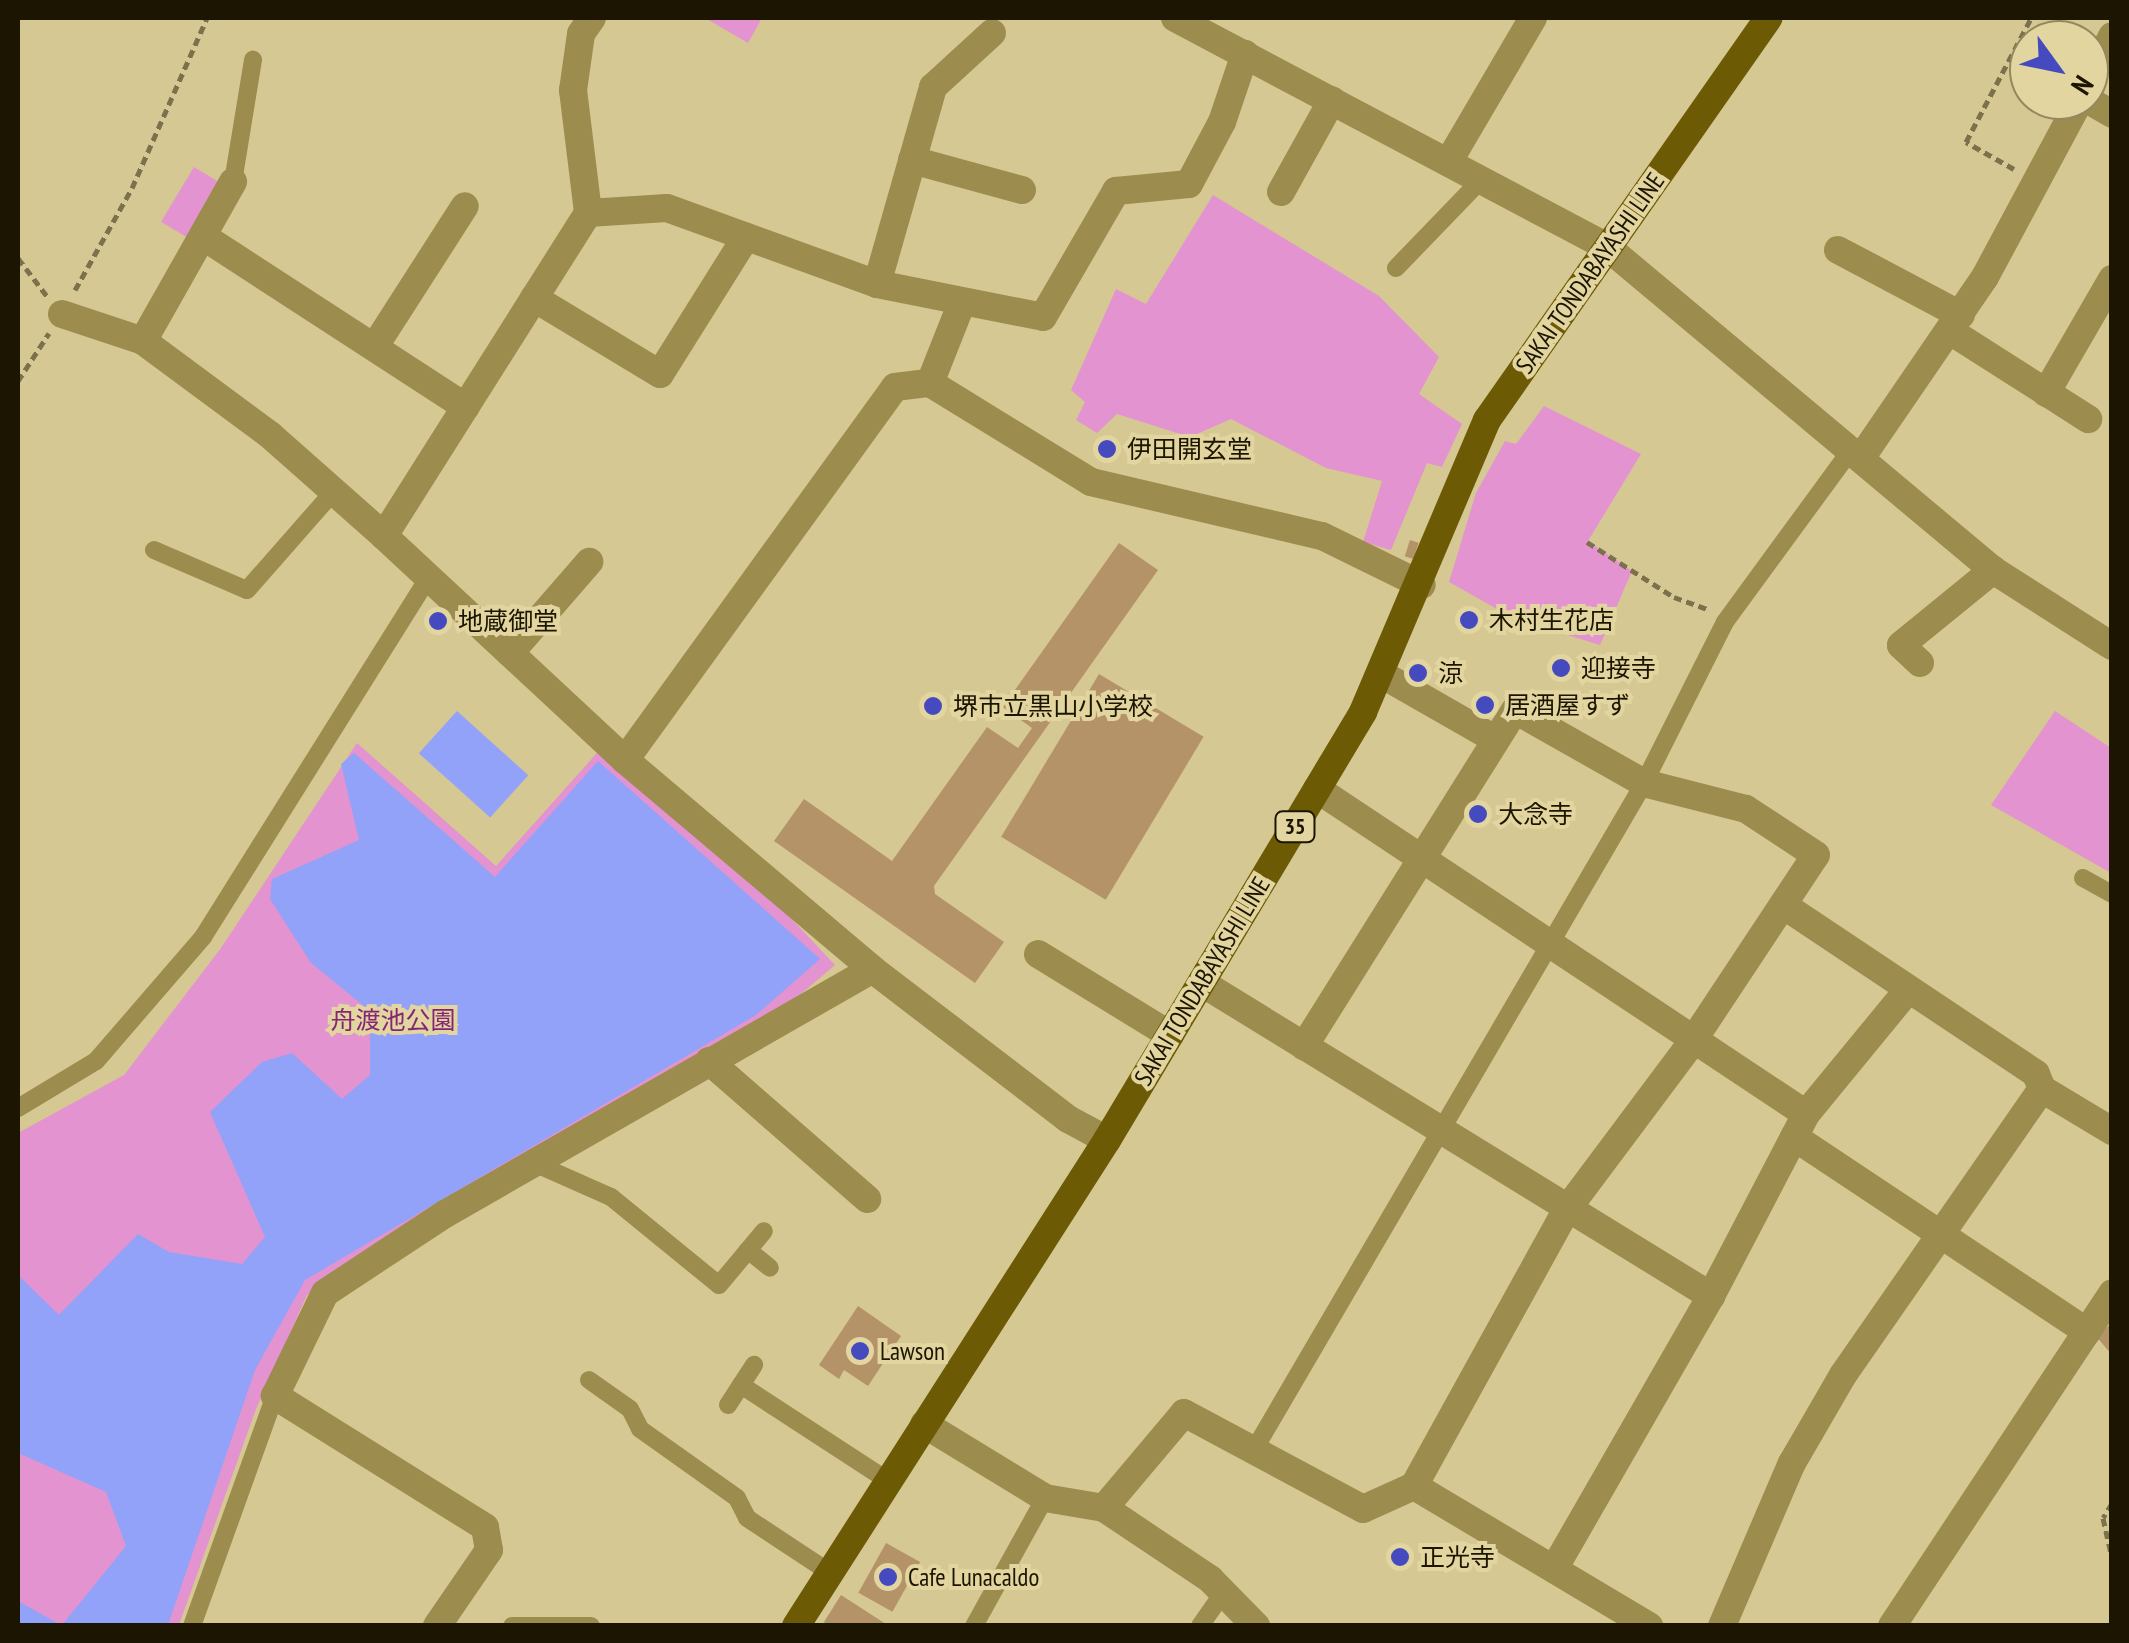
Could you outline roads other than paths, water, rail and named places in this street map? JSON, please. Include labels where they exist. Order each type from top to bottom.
[{"type":"main road","name":"SAKAI TONDABAYASHI LINE","points":[[796,1626],[1107,1140],[1318,789],[1383,675],[1488,420],[1769,18]]},
{"type":"street","points":[[1175,18],[1606,247],[1993,570],[2112,646]]},
{"type":"street","points":[[1450,161],[1533,18]]},
{"type":"street","points":[[384,536],[588,213],[573,90],[582,23]]},
{"type":"street","points":[[877,284],[932,86],[992,34]]},
{"type":"street","points":[[588,213],[667,208],[877,284],[1044,317],[1116,191],[1189,184],[1222,122],[1245,54]]},
{"type":"street","points":[[1281,192],[1332,100]]},
{"type":"street","points":[[1856,454],[1955,323],[2070,120]]},
{"type":"street","points":[[912,160],[1022,190]]},
{"type":"street","points":[[143,340],[233,182]]},
{"type":"street","points":[[374,346],[465,206]]},
{"type":"street","points":[[204,237],[466,407]]},
{"type":"street","points":[[534,298],[660,374],[746,237]]},
{"type":"street","points":[[1838,250],[1955,323],[2046,393],[2088,419]]},
{"type":"street","points":[[2046,393],[2112,279]]},
{"type":"street","points":[[930,383],[962,302]]},
{"type":"street","points":[[62,314],[143,340],[334,491],[625,760],[872,969],[1107,1140]]},
{"type":"street","points":[[625,760],[895,387],[930,383],[1091,482],[1322,536],[1422,585]]},
{"type":"street","points":[[510,653],[589,562]]},
{"type":"street","points":[[1920,663],[1901,645],[1993,570]]},
{"type":"street","points":[[1383,675],[1493,738]]},
{"type":"street","points":[[1104,1508],[1184,1414],[1363,1509],[1414,1486],[1566,1212],[1692,1042],[1816,854],[1746,810],[1644,783],[1515,710],[1493,738],[1304,1046]]},
{"type":"street","points":[[1318,789],[1422,854],[1692,1042],[1944,1233],[2087,1332]]},
{"type":"street","points":[[1783,904],[2036,1074],[2042,1089],[2112,1130]]},
{"type":"street","points":[[1038,954],[1077,990],[1170,1035]]},
{"type":"street","points":[[437,1626],[489,1550],[485,1528],[275,1396],[325,1293],[534,1163],[872,969]]},
{"type":"street","points":[[1202,982],[1566,1212],[1711,1296]]},
{"type":"street","points":[[1554,1569],[1711,1296],[1800,1126],[1907,990]]},
{"type":"street","points":[[709,1061],[867,1199]]},
{"type":"street","points":[[1722,1626],[1792,1463],[1843,1375],[2042,1089]]},
{"type":"street","points":[[1892,1626],[2112,1293]]},
{"type":"street","points":[[924,1424],[1045,1498],[1104,1508],[1223,1593],[1256,1626]]},
{"type":"street","points":[[1414,1486],[1649,1626]]},
{"type":"street","points":[[1698,1626],[1711,1626]]},
{"type":"lane","points":[[233,182],[253,60]]},
{"type":"lane","points":[[1396,268],[1482,179]]},
{"type":"lane","points":[[1254,1450],[1644,783],[1729,617],[1856,454]]},
{"type":"lane","points":[[154,550],[247,590],[334,491]]},
{"type":"lane","points":[[18,1108],[96,1061],[203,937],[428,578]]},
{"type":"lane","points":[[2083,878],[2112,894]]},
{"type":"lane","points":[[534,1163],[611,1197],[720,1286],[764,1232]]},
{"type":"lane","points":[[748,1250],[770,1268]]},
{"type":"lane","points":[[728,1405],[754,1365]]},
{"type":"lane","points":[[589,1380],[630,1408],[640,1429],[738,1498],[747,1518],[829,1572]]},
{"type":"lane","points":[[741,1385],[887,1480]]},
{"type":"lane","points":[[192,1626],[275,1396]]},
{"type":"lane","points":[[974,1626],[1045,1498]]},
{"type":"lane","points":[[1200,1626],[1223,1593]]},
{"type":"lane","points":[[512,1626],[591,1626]]},
{"type":"water","points":[[457,711],[528,775],[490,818],[419,753]]},
{"type":"water","name":"舟渡池公園","points":[[354,753],[495,877],[598,761],[820,959],[756,1015],[305,1280],[255,1370],[168,1625],[62,1625],[126,1546],[106,1492],[18,1453],[18,1275],[59,1315],[138,1234],[169,1252],[242,1264],[265,1237],[210,1112],[262,1062],[292,1053],[342,1099],[370,1075],[370,1011],[311,963],[270,899],[272,879],[359,840],[341,764]]},
{"type":"water","points":[[18,1601],[61,1625],[18,1625]]},
{"type":"place","name":"伊田開玄堂","points":[[1107,449]]},
{"type":"place","name":"木村生花店","points":[[1469,620]]},
{"type":"place","name":"地蔵御堂","points":[[438,621]]},
{"type":"place","name":"迎接寺","points":[[1561,668]]},
{"type":"place","name":"涼","points":[[1418,673]]},
{"type":"place","name":"居酒屋すず","points":[[1485,705]]},
{"type":"place","name":"堺市立黒山小学校","points":[[933,706]]},
{"type":"place","name":"大念寺","points":[[1478,814]]},
{"type":"place","name":"Lawson","points":[[860,1351]]},
{"type":"place","name":"正光寺","points":[[1400,1557]]},
{"type":"place","name":"Cafe Lunacaldo","points":[[888,1577]]}]
